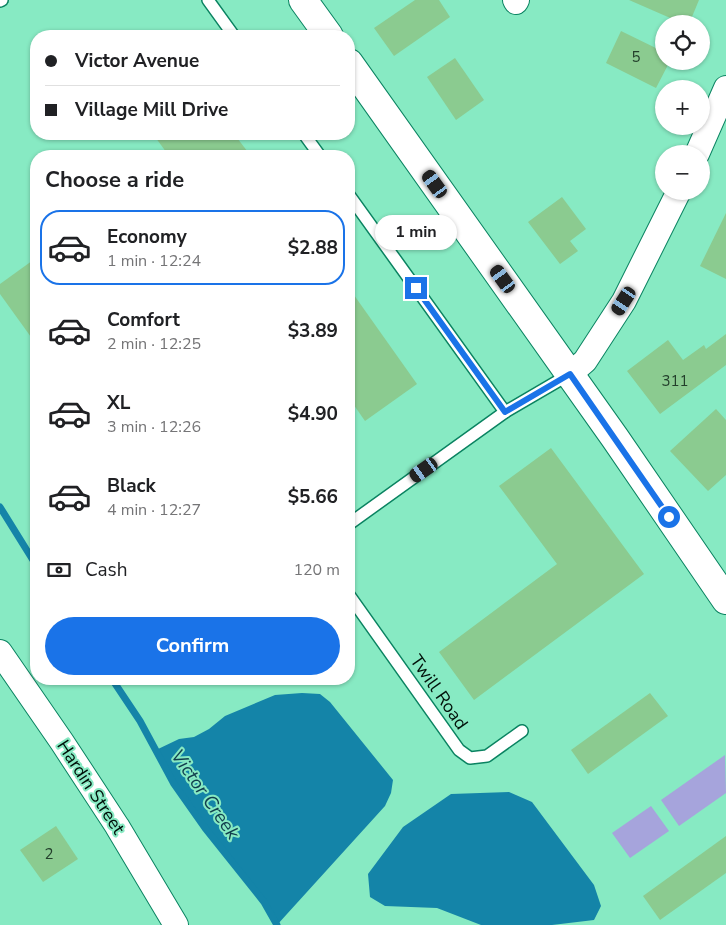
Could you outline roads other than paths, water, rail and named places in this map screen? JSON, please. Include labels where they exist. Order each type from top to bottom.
[{"type":"street","points":[[303,0],[325,30]]},
{"type":"street","points":[[355,71],[725,595]]},
{"type":"street","points":[[701,145],[726,88]]},
{"type":"street","points":[[570,374],[585,361],[624,301],[674,200]]},
{"type":"street","name":"Hardin Street","points":[[0,652],[117,826],[176,925]]},
{"type":"lane","points":[[208,0],[230,30]]},
{"type":"lane","points":[[355,204],[505,412]]},
{"type":"lane","points":[[355,520],[505,412],[570,374]]},
{"type":"lane","name":"Twill Road","points":[[355,603],[459,750],[470,758],[487,756],[522,731]]},
{"type":"water","points":[[320,694],[330,702],[393,780],[391,793],[385,806],[277,925],[252,888],[192,810],[156,750],[179,739],[194,737],[209,729],[225,716],[275,695]]},
{"type":"water","points":[[509,792],[532,802],[594,885],[601,906],[594,920],[552,925],[481,925],[437,908],[385,906],[370,897],[368,874],[403,827],[451,794]]},
{"type":"waterway","name":"Victor Creek","points":[[0,507],[30,555]]},
{"type":"waterway","name":"Victor Creek","points":[[116,685],[140,721],[174,784],[205,828],[264,902],[277,925]]}]
